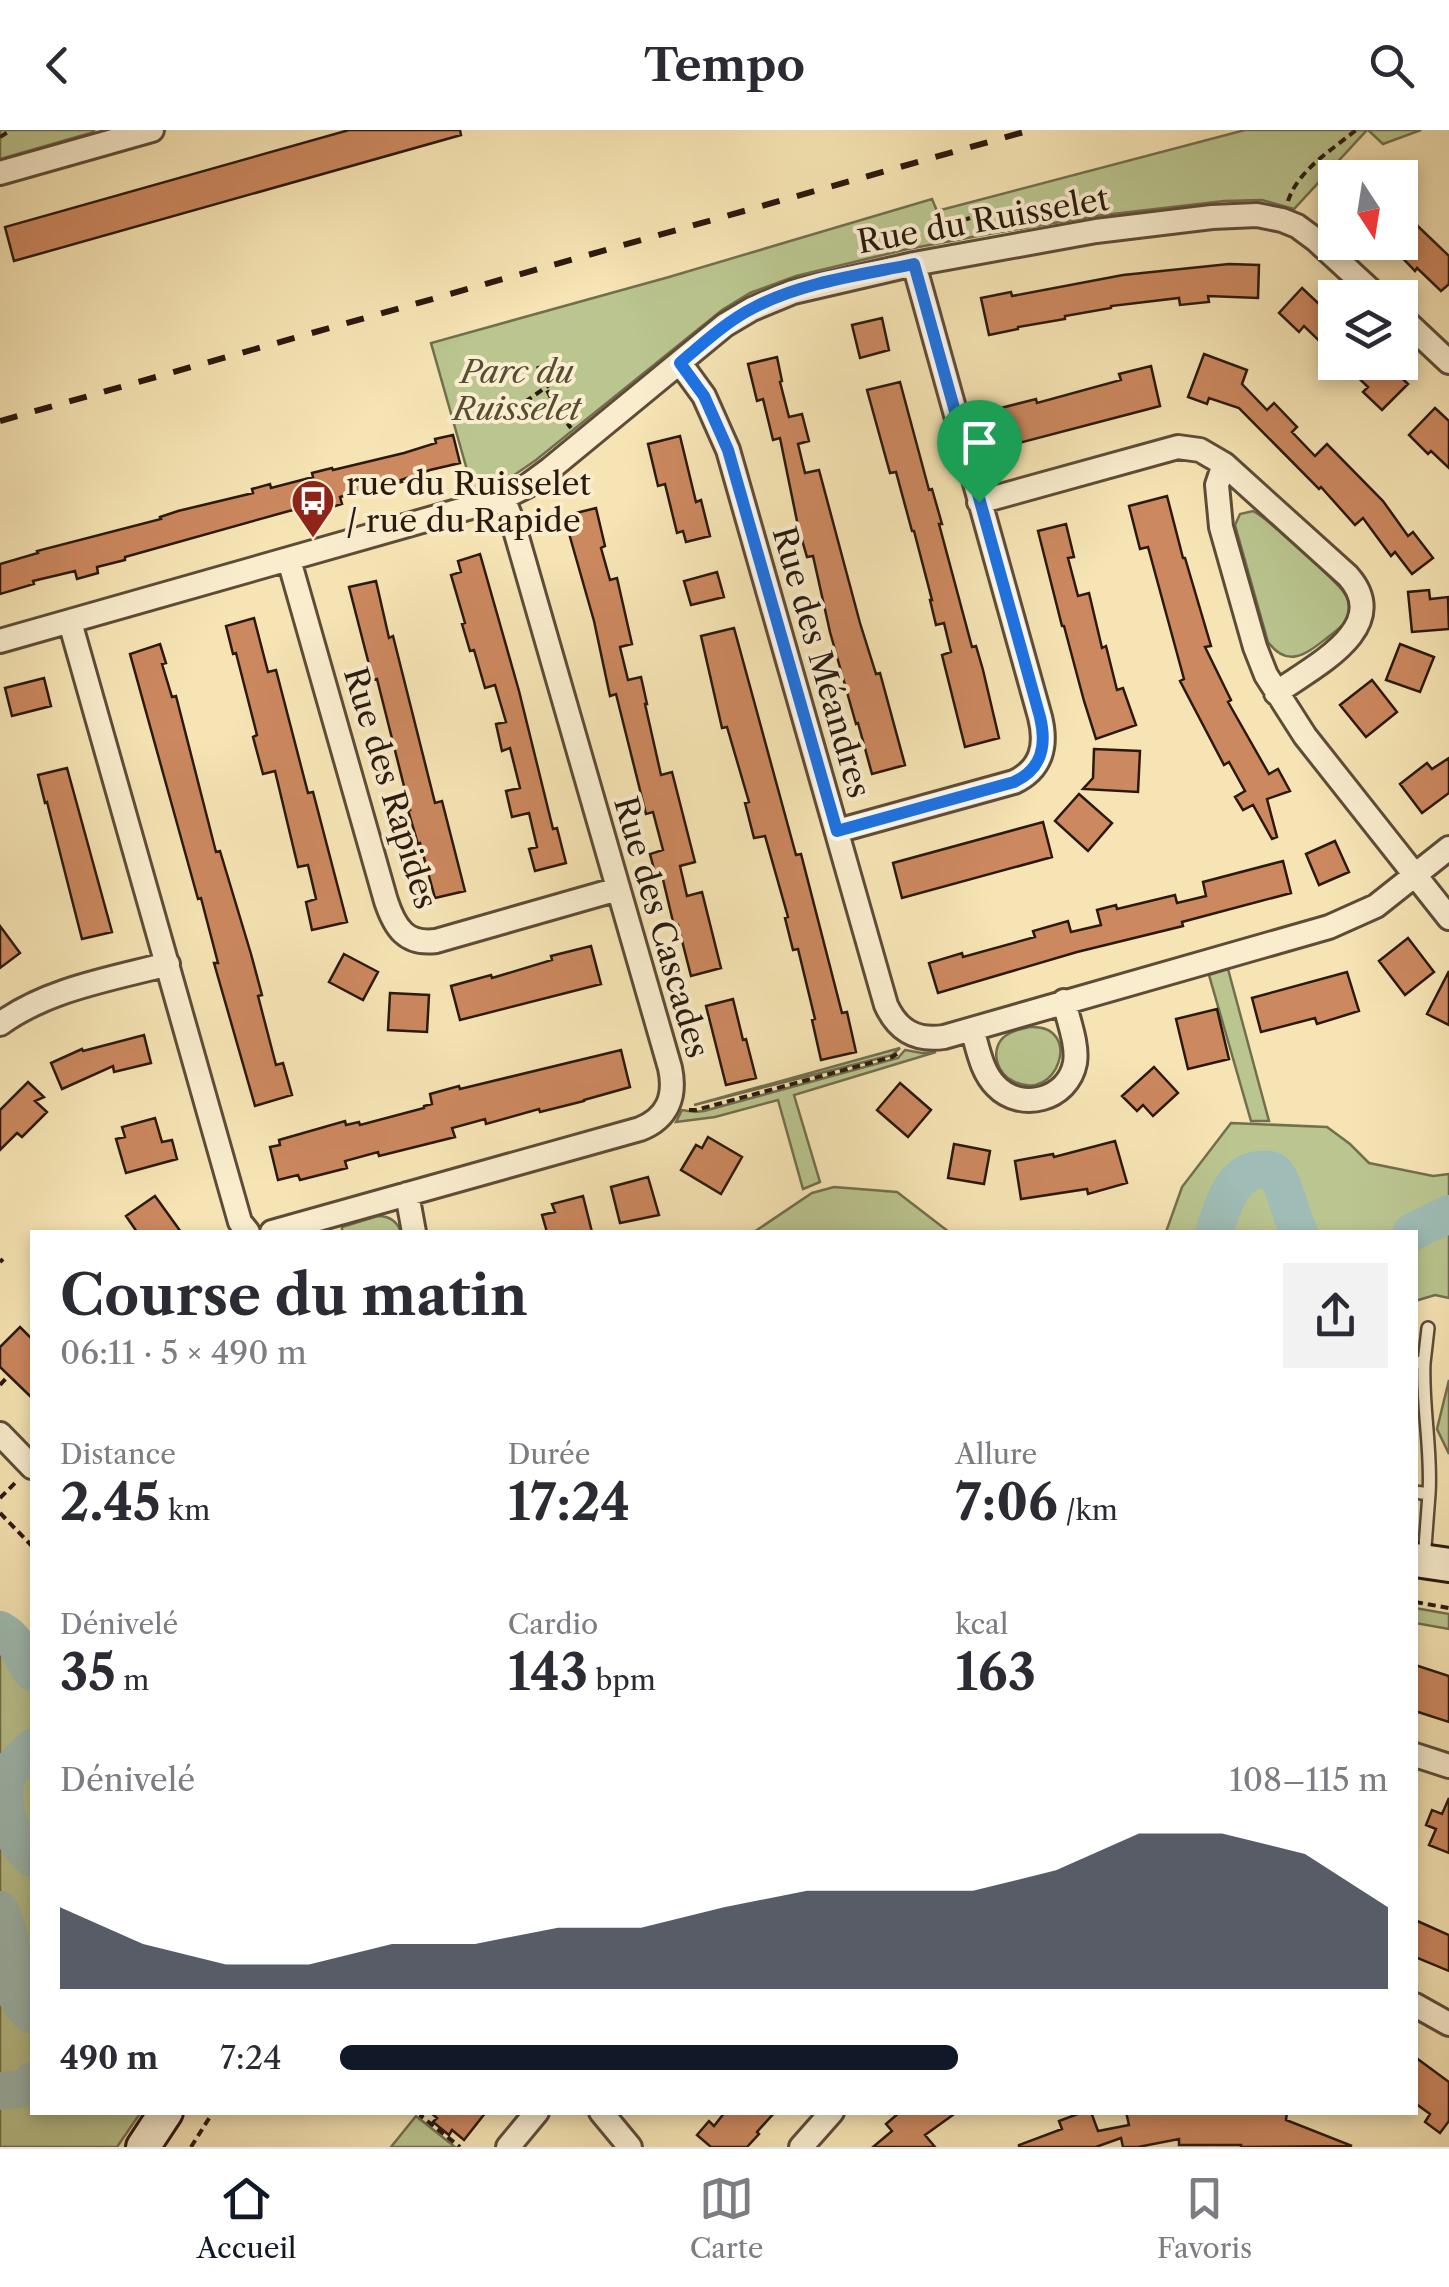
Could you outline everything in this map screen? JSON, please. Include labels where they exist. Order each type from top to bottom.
[{"type":"main road","points":[[143,2147],[164,2115]]},
{"type":"street","points":[[0,173],[152,130]]},
{"type":"street","name":"Rue du Ruisselet","points":[[0,642],[504,498],[527,486],[725,325],[765,302],[820,285],[1022,243],[1244,214],[1297,226],[1359,280]]},
{"type":"street","points":[[837,831],[1014,782],[1028,775],[1040,760],[1044,736],[914,264]]},
{"type":"street","points":[[1418,333],[1449,362]]},
{"type":"street","name":"Rue des Méandres","points":[[680,363],[704,396],[728,450],[886,1005],[902,1029],[925,1038],[944,1037],[1329,926],[1376,906],[1449,848]]},
{"type":"street","points":[[979,502],[1178,447],[1200,450],[1224,464],[1348,576],[1362,598],[1361,618],[1352,636],[1276,693]]},
{"type":"street","points":[[1224,464],[1217,485],[1221,528],[1259,658],[1276,693],[1449,918]]},
{"type":"street","name":"Rue des Cascades","points":[[279,1230],[640,1128],[663,1115],[672,1095],[671,1075],[504,498]]},
{"type":"street","name":"Rue des Rapides","points":[[289,560],[386,902],[403,935],[420,942],[445,940],[618,889]]},
{"type":"street","points":[[70,622],[240,1222],[246,1230]]},
{"type":"street","points":[[0,1024],[52,996],[168,964]]},
{"type":"street","points":[[972,1029],[985,1070],[997,1088],[1022,1101],[1038,1100],[1061,1087],[1075,1062],[1064,1001]]},
{"type":"street","points":[[407,1194],[414,1230]]},
{"type":"street","points":[[0,1434],[27,1471]]},
{"type":"street","points":[[1418,1756],[1449,1766]]},
{"type":"street","points":[[1418,2007],[1449,2024]]},
{"type":"street","points":[[508,2147],[535,2115]]},
{"type":"street","points":[[604,2115],[630,2147]]},
{"type":"street","points":[[800,2147],[829,2115]]},
{"type":"lane","points":[[1428,1328],[1419,1362],[1429,1494],[1429,1562]]},
{"type":"lane","points":[[1418,1492],[1429,1494]]},
{"type":"path","points":[[0,137],[11,130]]},
{"type":"path","points":[[1282,220],[1291,191],[1306,172],[1356,130]]},
{"type":"path","points":[[538,366],[559,412],[583,442]]},
{"type":"path","points":[[525,402],[559,378]]},
{"type":"path","points":[[684,1108],[696,1110],[897,1056],[903,1048]]},
{"type":"path","points":[[0,1385],[9,1376]]},
{"type":"path","points":[[0,1498],[27,1471]]},
{"type":"path","points":[[0,1513],[30,1544]]},
{"type":"path","points":[[1418,1603],[1449,1608]]},
{"type":"path","points":[[191,2147],[211,2115]]},
{"type":"path","points":[[422,2115],[460,2147]]},
{"type":"green space","points":[[0,130],[94,130],[94,132],[0,159]]},
{"type":"green space","name":"Parc du Ruisselet","points":[[1245,130],[1367,130],[1339,160],[1318,160],[1318,183],[1294,209],[1262,200],[1224,201],[1095,216],[908,249],[796,276],[750,293],[722,310],[536,460],[510,478],[473,491],[431,343],[932,199],[937,211]]},
{"type":"green space","points":[[1368,130],[1421,130],[1383,144]]},
{"type":"green space","points":[[1253,511],[1316,564],[1348,599],[1348,614],[1342,626],[1297,656],[1283,655],[1268,642],[1235,525],[1240,514]]},
{"type":"green space","points":[[1228,969],[1269,1121],[1251,1121],[1209,975]]},
{"type":"green space","points":[[1030,1027],[1047,1029],[1060,1049],[1059,1062],[1052,1074],[1029,1085],[1003,1074],[997,1051],[1007,1035]]},
{"type":"green space","points":[[900,1048],[892,1055],[694,1105]]},
{"type":"green space","points":[[905,1050],[936,1052],[794,1095],[820,1182],[803,1189],[778,1100],[715,1117],[676,1122],[682,1110],[704,1111],[898,1058]]},
{"type":"green space","points":[[1231,1123],[1327,1127],[1369,1163],[1433,1176],[1449,1174],[1449,1298],[1435,1295],[1418,1300],[1418,1230],[1167,1230],[1182,1187]]},
{"type":"green space","points":[[834,1187],[897,1192],[946,1230],[757,1230],[812,1193]]},
{"type":"green space","points":[[378,1216],[393,1220],[400,1230],[342,1230]]},
{"type":"green space","points":[[1449,1380],[1449,1454],[1437,1429]]},
{"type":"green space","points":[[1418,1609],[1449,1614],[1449,1629],[1418,1624]]},
{"type":"green space","points":[[0,1623],[14,1627],[30,1648],[30,2115],[139,2115],[117,2147],[0,2147]]},
{"type":"green space","points":[[416,2116],[455,2147],[391,2147]]},
{"type":"building","points":[[349,130],[460,130],[461,135],[14,261],[5,227]]},
{"type":"building","points":[[1418,226],[1449,256],[1449,284],[1441,291],[1417,268],[1415,271],[1404,260],[1418,260]]},
{"type":"building","points":[[1229,264],[1259,265],[1258,298],[1208,296],[1209,302],[1180,305],[1179,298],[1111,306],[989,335],[981,298],[1123,275]]},
{"type":"building","points":[[1302,288],[1318,303],[1318,340],[1304,326],[1299,332],[1279,313]]},
{"type":"building","points":[[882,318],[889,350],[860,358],[852,325]]},
{"type":"building","points":[[1204,354],[1247,370],[1242,384],[1267,410],[1274,403],[1297,427],[1292,432],[1315,456],[1327,444],[1383,501],[1408,536],[1413,532],[1433,558],[1412,574],[1395,552],[1391,556],[1363,518],[1355,525],[1239,408],[1209,398],[1207,404],[1188,397]]},
{"type":"building","points":[[777,357],[789,417],[802,414],[809,441],[798,444],[805,473],[819,470],[860,623],[876,674],[880,673],[905,765],[872,774],[830,632],[813,556],[807,557],[798,526],[780,438],[773,440],[763,399],[757,401],[748,364]]},
{"type":"building","points":[[1151,366],[1160,406],[1011,445],[1001,408],[1036,399],[1037,403],[1121,380],[1119,374]]},
{"type":"building","points":[[1361,380],[1404,380],[1408,384],[1382,410],[1363,392],[1368,387]]},
{"type":"building","points":[[900,382],[999,738],[965,747],[942,655],[951,652],[944,623],[936,625],[914,531],[896,472],[890,473],[867,390]]},
{"type":"building","points":[[1435,408],[1449,421],[1449,468],[1409,435]]},
{"type":"building","points":[[453,435],[460,463],[340,497],[342,504],[322,510],[321,504],[289,511],[125,557],[97,567],[98,573],[77,579],[75,571],[0,594],[0,564],[37,551],[253,493],[252,489],[270,484],[271,488],[313,477],[312,473],[404,453]]},
{"type":"building","points":[[680,436],[696,502],[701,500],[710,536],[686,542],[683,531],[677,533],[665,484],[658,486],[648,444]]},
{"type":"building","points":[[1167,496],[1211,646],[1205,647],[1231,700],[1228,702],[1269,774],[1278,769],[1290,791],[1267,799],[1277,837],[1272,839],[1253,805],[1243,810],[1235,797],[1245,791],[1229,762],[1224,765],[1180,681],[1184,679],[1148,547],[1140,549],[1129,506]]},
{"type":"building","points":[[596,508],[605,546],[601,548],[610,580],[617,578],[632,644],[620,647],[628,680],[641,677],[661,775],[672,772],[695,862],[680,866],[687,896],[702,892],[721,968],[691,976],[661,871],[655,873],[650,854],[663,850],[653,812],[646,814],[616,694],[610,696],[594,621],[564,516]]},
{"type":"building","points":[[1066,524],[1074,557],[1068,558],[1078,596],[1089,593],[1102,648],[1106,646],[1117,690],[1123,688],[1136,725],[1096,739],[1038,531]]},
{"type":"building","points":[[480,554],[553,829],[557,828],[566,863],[535,871],[529,849],[537,847],[529,813],[512,817],[506,791],[520,788],[510,748],[502,751],[496,724],[506,722],[495,685],[485,688],[474,650],[470,651],[451,575],[461,572],[458,561]]},
{"type":"building","points":[[717,572],[724,597],[691,605],[684,581]]},
{"type":"building","points":[[376,581],[435,803],[442,801],[465,891],[435,898],[408,810],[377,679],[373,680],[349,587]]},
{"type":"building","points":[[1429,590],[1430,599],[1448,597],[1449,629],[1412,632],[1408,592]]},
{"type":"building","points":[[254,618],[268,672],[276,670],[347,922],[312,930],[306,902],[316,899],[308,865],[298,867],[275,771],[263,774],[253,737],[257,735],[226,626]]},
{"type":"building","points":[[734,628],[796,855],[801,854],[842,1013],[847,1012],[856,1052],[821,1060],[798,949],[793,950],[785,918],[788,917],[765,836],[754,838],[745,803],[749,802],[727,727],[722,728],[701,636]]},
{"type":"building","points":[[160,644],[166,663],[162,664],[172,697],[176,696],[216,852],[220,851],[251,954],[276,1065],[283,1063],[292,1095],[255,1106],[214,963],[218,963],[201,898],[198,899],[130,654]]},
{"type":"building","points":[[1400,644],[1434,657],[1420,692],[1386,680]]},
{"type":"building","points":[[44,678],[51,706],[12,716],[5,688]]},
{"type":"building","points":[[1372,680],[1397,712],[1366,737],[1340,705]]},
{"type":"building","points":[[1094,749],[1140,751],[1138,792],[1083,789],[1093,778]]},
{"type":"building","points":[[1449,758],[1449,793],[1422,813],[1400,784],[1427,763],[1432,769]]},
{"type":"building","points":[[67,768],[112,932],[82,939],[38,775]]},
{"type":"building","points":[[1079,794],[1112,823],[1088,851],[1055,821]]},
{"type":"building","points":[[1043,822],[1052,857],[902,898],[893,863]]},
{"type":"building","points":[[1335,841],[1349,872],[1319,885],[1306,854]]},
{"type":"building","points":[[1283,861],[1291,893],[938,993],[929,963],[1035,937],[1033,931],[1068,921],[1071,932],[1101,925],[1097,910],[1116,905],[1117,909],[1175,895],[1177,903],[1206,896],[1203,882]]},
{"type":"building","points":[[0,926],[20,953],[0,968]]},
{"type":"building","points":[[1408,938],[1434,972],[1405,995],[1379,961]]},
{"type":"building","points":[[591,946],[601,984],[460,1020],[451,986],[491,975],[492,978]]},
{"type":"building","points":[[344,954],[378,972],[363,1000],[329,982]]},
{"type":"building","points":[[1449,971],[1449,1025],[1427,1014]]},
{"type":"building","points":[[1347,972],[1359,1011],[1317,1024],[1315,1018],[1261,1032],[1252,998]]},
{"type":"building","points":[[390,993],[429,995],[427,1032],[388,1030]]},
{"type":"building","points":[[733,999],[756,1078],[726,1085],[706,1006]]},
{"type":"building","points":[[1217,1009],[1229,1059],[1188,1069],[1176,1019]]},
{"type":"building","points":[[144,1035],[151,1063],[114,1072],[113,1066],[62,1089],[51,1063],[82,1049]]},
{"type":"building","points":[[621,1050],[630,1087],[486,1124],[485,1119],[452,1128],[455,1137],[345,1161],[347,1168],[300,1180],[298,1175],[278,1180],[270,1147],[280,1145],[279,1140],[345,1121],[346,1125],[360,1125],[424,1108],[432,1104],[430,1094],[459,1086],[460,1089]]},
{"type":"building","points":[[1154,1067],[1178,1093],[1153,1116],[1143,1105],[1137,1111],[1122,1096]]},
{"type":"building","points":[[28,1082],[44,1097],[35,1101],[47,1112],[22,1137],[17,1133],[0,1150],[0,1110]]},
{"type":"building","points":[[900,1083],[931,1110],[908,1137],[877,1110]]},
{"type":"building","points":[[155,1118],[162,1142],[172,1140],[177,1159],[126,1173],[116,1139],[125,1137],[122,1127]]},
{"type":"building","points":[[708,1137],[742,1157],[721,1194],[681,1170],[696,1145],[702,1148]]},
{"type":"building","points":[[1115,1141],[1127,1183],[1088,1194],[1087,1189],[1021,1199],[1015,1161],[1053,1154],[1054,1157]]},
{"type":"building","points":[[954,1144],[990,1151],[984,1184],[948,1178]]},
{"type":"building","points":[[648,1177],[659,1215],[620,1223],[611,1187]]},
{"type":"building","points":[[155,1196],[180,1230],[136,1230],[126,1216]]},
{"type":"building","points":[[583,1196],[592,1230],[546,1230],[542,1215],[555,1212],[552,1204]]},
{"type":"building","points":[[20,1327],[30,1337],[30,1396],[0,1367],[0,1347]]},
{"type":"building","points":[[1418,1666],[1449,1676],[1449,1722],[1418,1712]]},
{"type":"building","points":[[1449,1798],[1449,1853],[1429,1845],[1436,1829],[1426,1825],[1432,1810],[1442,1814]]},
{"type":"building","points":[[1418,1921],[1449,1935],[1449,1971],[1418,1958]]},
{"type":"building","points":[[1418,2059],[1449,2082],[1449,2121],[1440,2133],[1425,2122],[1430,2114],[1418,2105]]},
{"type":"building","points":[[434,2115],[484,2115],[464,2140],[452,2130],[449,2135],[433,2122],[437,2118]]},
{"type":"building","points":[[723,2115],[772,2115],[747,2147],[711,2147],[697,2135],[709,2121],[714,2126]]},
{"type":"building","points":[[896,2115],[953,2115],[925,2135],[935,2147],[873,2147],[892,2131],[886,2124]]},
{"type":"building","points":[[1075,2115],[1092,2115],[1098,2131],[1129,2125],[1127,2115],[1287,2115],[1286,2120],[1352,2146],[1179,2145],[1179,2139],[1123,2147],[1121,2138],[1096,2147],[1019,2147],[1062,2129],[1059,2121]]},
{"type":"waterway","points":[[1215,1230],[1234,1185],[1249,1173],[1265,1169],[1277,1176],[1298,1230]]},
{"type":"waterway","points":[[1416,1230],[1449,1214]]},
{"type":"waterway","points":[[0,1630],[16,1644],[30,1668]]},
{"type":"waterway","points":[[30,1750],[8,1774],[5,1789],[6,1811],[13,1832],[30,1856]]},
{"type":"waterway","points":[[0,1910],[10,1941],[14,1989],[30,2013]]},
{"type":"waterway","points":[[0,2091],[27,2088],[30,2084]]},
{"type":"railway","points":[[0,421],[1031,130]]},
{"type":"place","name":"rue du Ruisselet / rue du Rapide","points":[[313,539]]},
{"type":"route","points":[[914,264],[979,502],[1040,717],[1044,736],[1040,760],[1028,775],[1014,782],[837,831],[728,450],[704,396],[680,363],[725,325],[765,302],[914,264]]}]
